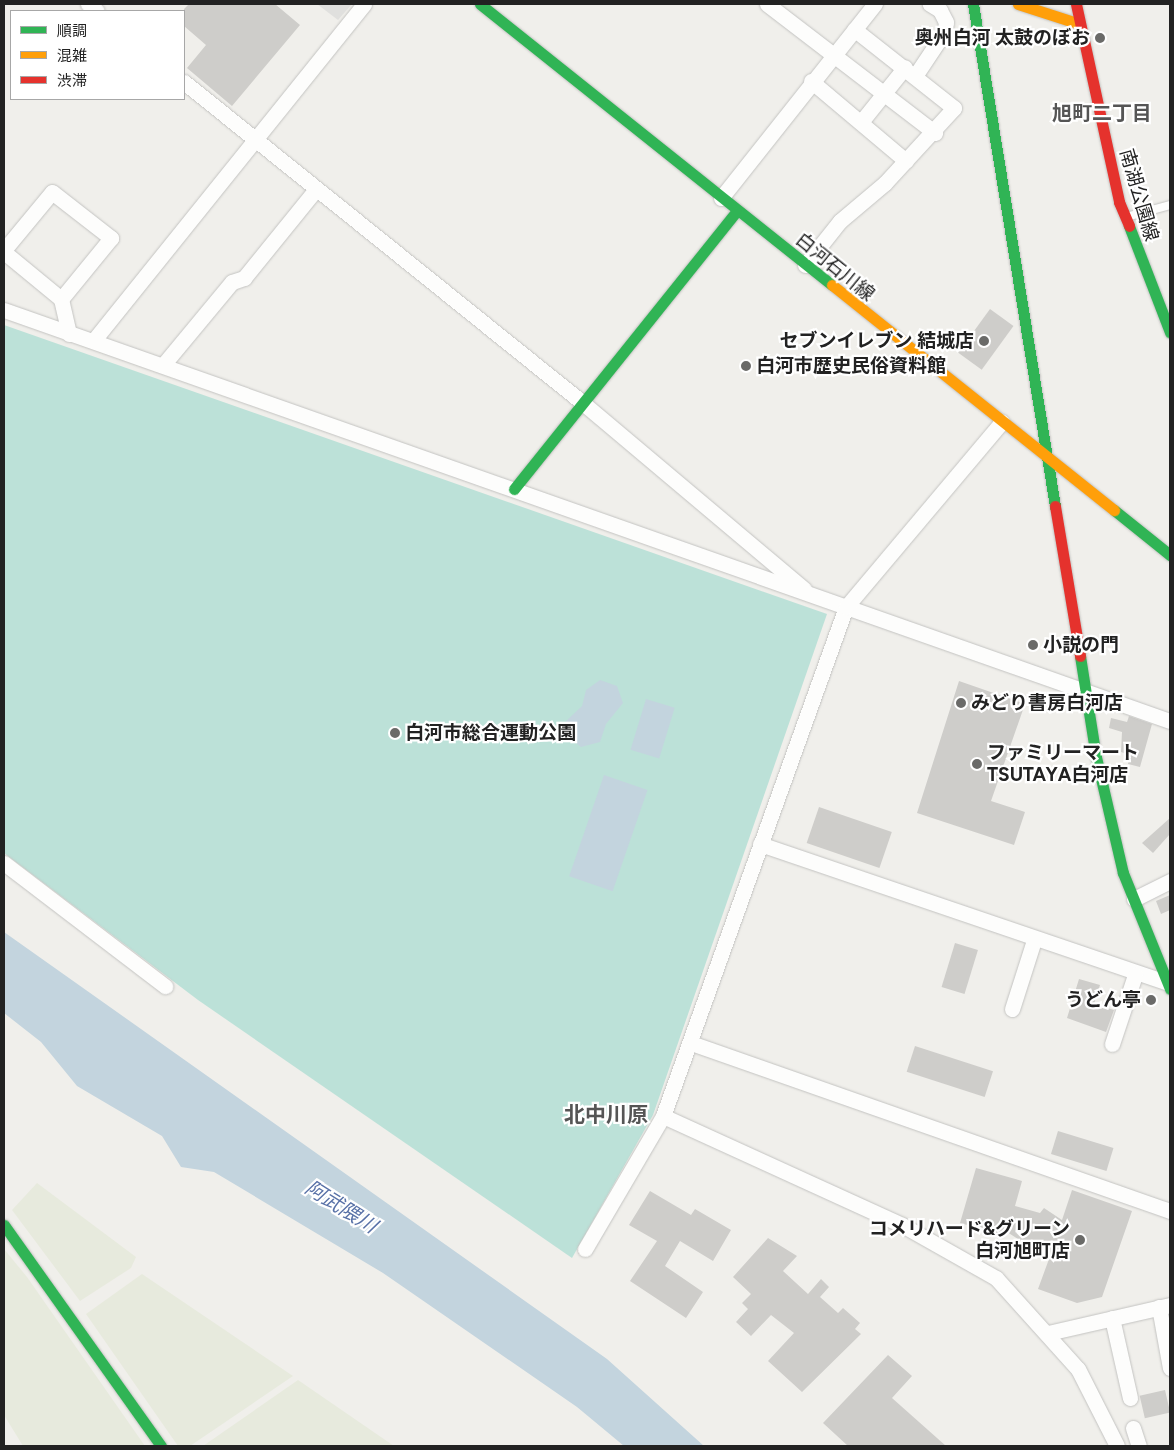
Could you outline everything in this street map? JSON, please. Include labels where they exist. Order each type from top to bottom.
[{"type":"street","points":[[94,340],[364,4]]},
{"type":"street","name":"白河石川線","points":[[480,4],[736,212],[805,265],[1050,462],[1170,554]]},
{"type":"street","points":[[767,4],[935,133]]},
{"type":"street","points":[[721,198],[832,53],[875,4]]},
{"type":"street","points":[[861,122],[883,94],[910,71],[945,31],[946,22],[940,10],[930,4]]},
{"type":"street","points":[[974,4],[1050,462],[1085,691],[1109,818],[1134,899],[1169,986]]},
{"type":"street","points":[[1018,4],[1080,24]]},
{"type":"street","name":"南湖公園線","points":[[1076,4],[1125,218],[1170,332]]},
{"type":"street","points":[[805,265],[840,221],[935,133],[954,108],[910,71],[854,29]]},
{"type":"street","points":[[811,82],[906,161]]},
{"type":"street","points":[[185,83],[583,403],[810,594]]},
{"type":"street","points":[[163,365],[232,282],[244,278],[316,189]]},
{"type":"street","points":[[61,299],[111,238],[52,192],[4,251],[61,299],[69,334]]},
{"type":"street","points":[[514,489],[736,212]]},
{"type":"street","points":[[4,310],[69,334],[94,340],[1170,721]]},
{"type":"street","points":[[585,1249],[663,1116],[691,1043],[760,844],[846,607],[1002,422]]},
{"type":"street","points":[[760,844],[1169,986]]},
{"type":"street","points":[[4,863],[165,986]]},
{"type":"street","points":[[1134,899],[1170,881]]},
{"type":"street","points":[[1012,1009],[1034,940]]},
{"type":"street","points":[[1112,1044],[1135,975]]},
{"type":"street","points":[[691,1043],[1170,1211]]},
{"type":"street","points":[[663,1116],[902,1224],[996,1278],[1048,1333],[1078,1369],[1117,1446]]},
{"type":"street","points":[[4,1225],[161,1446]]},
{"type":"street","points":[[1048,1333],[1165,1306],[1170,1368]]},
{"type":"street","points":[[1112,1318],[1130,1398]]},
{"type":"street","points":[[1133,1428],[1139,1446]]},
{"type":"lane","points":[[1125,218],[1170,205]]},
{"type":"shaded area","points":[[317,4],[352,4],[338,20]]},
{"type":"shaded area","name":"白河市総合運動公園","points":[[4,325],[827,614],[653,1115],[572,1258],[198,1000],[4,853]]},
{"type":"shaded area","points":[[37,1183],[136,1257],[131,1268],[80,1301],[12,1210]]},
{"type":"shaded area","points":[[4,1249],[27,1277],[145,1446],[23,1446],[4,1415]]},
{"type":"shaded area","points":[[142,1274],[293,1376],[190,1446],[178,1446],[86,1314]]},
{"type":"shaded area","points":[[298,1380],[394,1446],[203,1446]]},
{"type":"water","points":[[600,680],[617,686],[623,703],[606,724],[600,742],[581,747],[566,735],[565,722],[582,706],[586,690]]},
{"type":"water","points":[[646,699],[675,708],[659,758],[631,750]]},
{"type":"water","points":[[604,775],[647,790],[613,891],[569,876]]},
{"type":"water","name":"阿武隈川","points":[[4,932],[607,1359],[704,1446],[624,1446],[577,1407],[383,1273],[214,1172],[181,1167],[162,1136],[77,1086],[41,1042],[4,1013]]},
{"type":"building","points":[[189,4],[275,4],[300,25],[232,106],[187,68],[206,45],[185,27],[184,9]]},
{"type":"building","points":[[990,309],[1013,326],[982,370],[958,353]]},
{"type":"building","points":[[959,681],[1025,704],[991,801],[1025,812],[1014,845],[917,813]]},
{"type":"building","points":[[1129,716],[1152,724],[1140,767],[1128,764],[1130,755],[1121,752],[1122,732],[1109,728],[1111,718],[1127,722]]},
{"type":"building","points":[[819,807],[892,832],[879,868],[807,843]]},
{"type":"building","points":[[1170,818],[1170,834],[1153,853],[1142,843]]},
{"type":"building","points":[[1170,895],[1170,910],[1161,914],[1156,901]]},
{"type":"building","points":[[955,943],[978,950],[965,994],[942,987]]},
{"type":"building","points":[[1079,979],[1100,985],[1094,1004],[1114,1010],[1106,1032],[1067,1018]]},
{"type":"building","points":[[915,1046],[993,1071],[985,1097],[907,1072]]},
{"type":"building","points":[[1058,1131],[1113,1148],[1106,1171],[1051,1154]]},
{"type":"building","points":[[976,1168],[1022,1181],[1015,1206],[1040,1213],[1044,1208],[1062,1220],[1072,1190],[1132,1211],[1102,1297],[1077,1303],[1038,1289],[1049,1259],[1007,1232],[1006,1236],[960,1223]]},
{"type":"building","points":[[650,1191],[691,1215],[695,1209],[731,1230],[713,1261],[680,1241],[665,1266],[703,1292],[686,1318],[630,1281],[657,1241],[629,1225]]},
{"type":"building","points":[[768,1238],[797,1256],[783,1271],[808,1294],[821,1279],[829,1287],[820,1297],[838,1313],[843,1308],[860,1323],[855,1329],[861,1334],[802,1392],[768,1361],[794,1333],[771,1315],[751,1336],[736,1322],[748,1309],[742,1303],[751,1294],[733,1277]]},
{"type":"building","points":[[888,1355],[912,1376],[892,1398],[946,1446],[848,1446],[823,1423]]},
{"type":"building","points":[[1165,1390],[1170,1412],[1145,1418],[1140,1396]]},
{"type":"traffic: fast","points":[[480,4],[832,285]]},
{"type":"traffic: fast","points":[[973,4],[1055,506]]},
{"type":"traffic: fast","points":[[514,489],[736,212]]},
{"type":"traffic: fast","points":[[1129,226],[1170,332]]},
{"type":"traffic: fast","points":[[1114,510],[1170,555]]},
{"type":"traffic: fast","points":[[1080,656],[1096,757],[1123,873],[1170,989]]},
{"type":"traffic: fast","points":[[4,1225],[161,1446]]},
{"type":"traffic: slow","points":[[1018,4],[1080,24]]},
{"type":"traffic: slow","points":[[832,285],[1114,510]]},
{"type":"traffic: jam","points":[[1076,4],[1119,202],[1129,226]]},
{"type":"traffic: jam","points":[[1055,506],[1080,656]]},
{"type":"place","name":"奥州白河 太鼓のぼお","points":[[1100,38]]},
{"type":"place","name":"セブンイレブン 結城店","points":[[984,341]]},
{"type":"place","name":"白河市歴史民俗資料館","points":[[746,366]]},
{"type":"place","name":"小説の門","points":[[1033,645]]},
{"type":"place","name":"みどり書房白河店","points":[[961,703]]},
{"type":"place","name":"白河市総合運動公園","points":[[395,733]]},
{"type":"place","name":"ファミリーマート TSUTAYA白河店","points":[[977,764]]},
{"type":"place","name":"うどん亭","points":[[1151,1000]]},
{"type":"place","name":"コメリハード&グリーン 白河旭町店","points":[[1080,1240]]},
{"type":"district","name":"旭町二丁目","points":[[1102,113]]},
{"type":"district","name":"北中川原","points":[[606,1115]]}]
